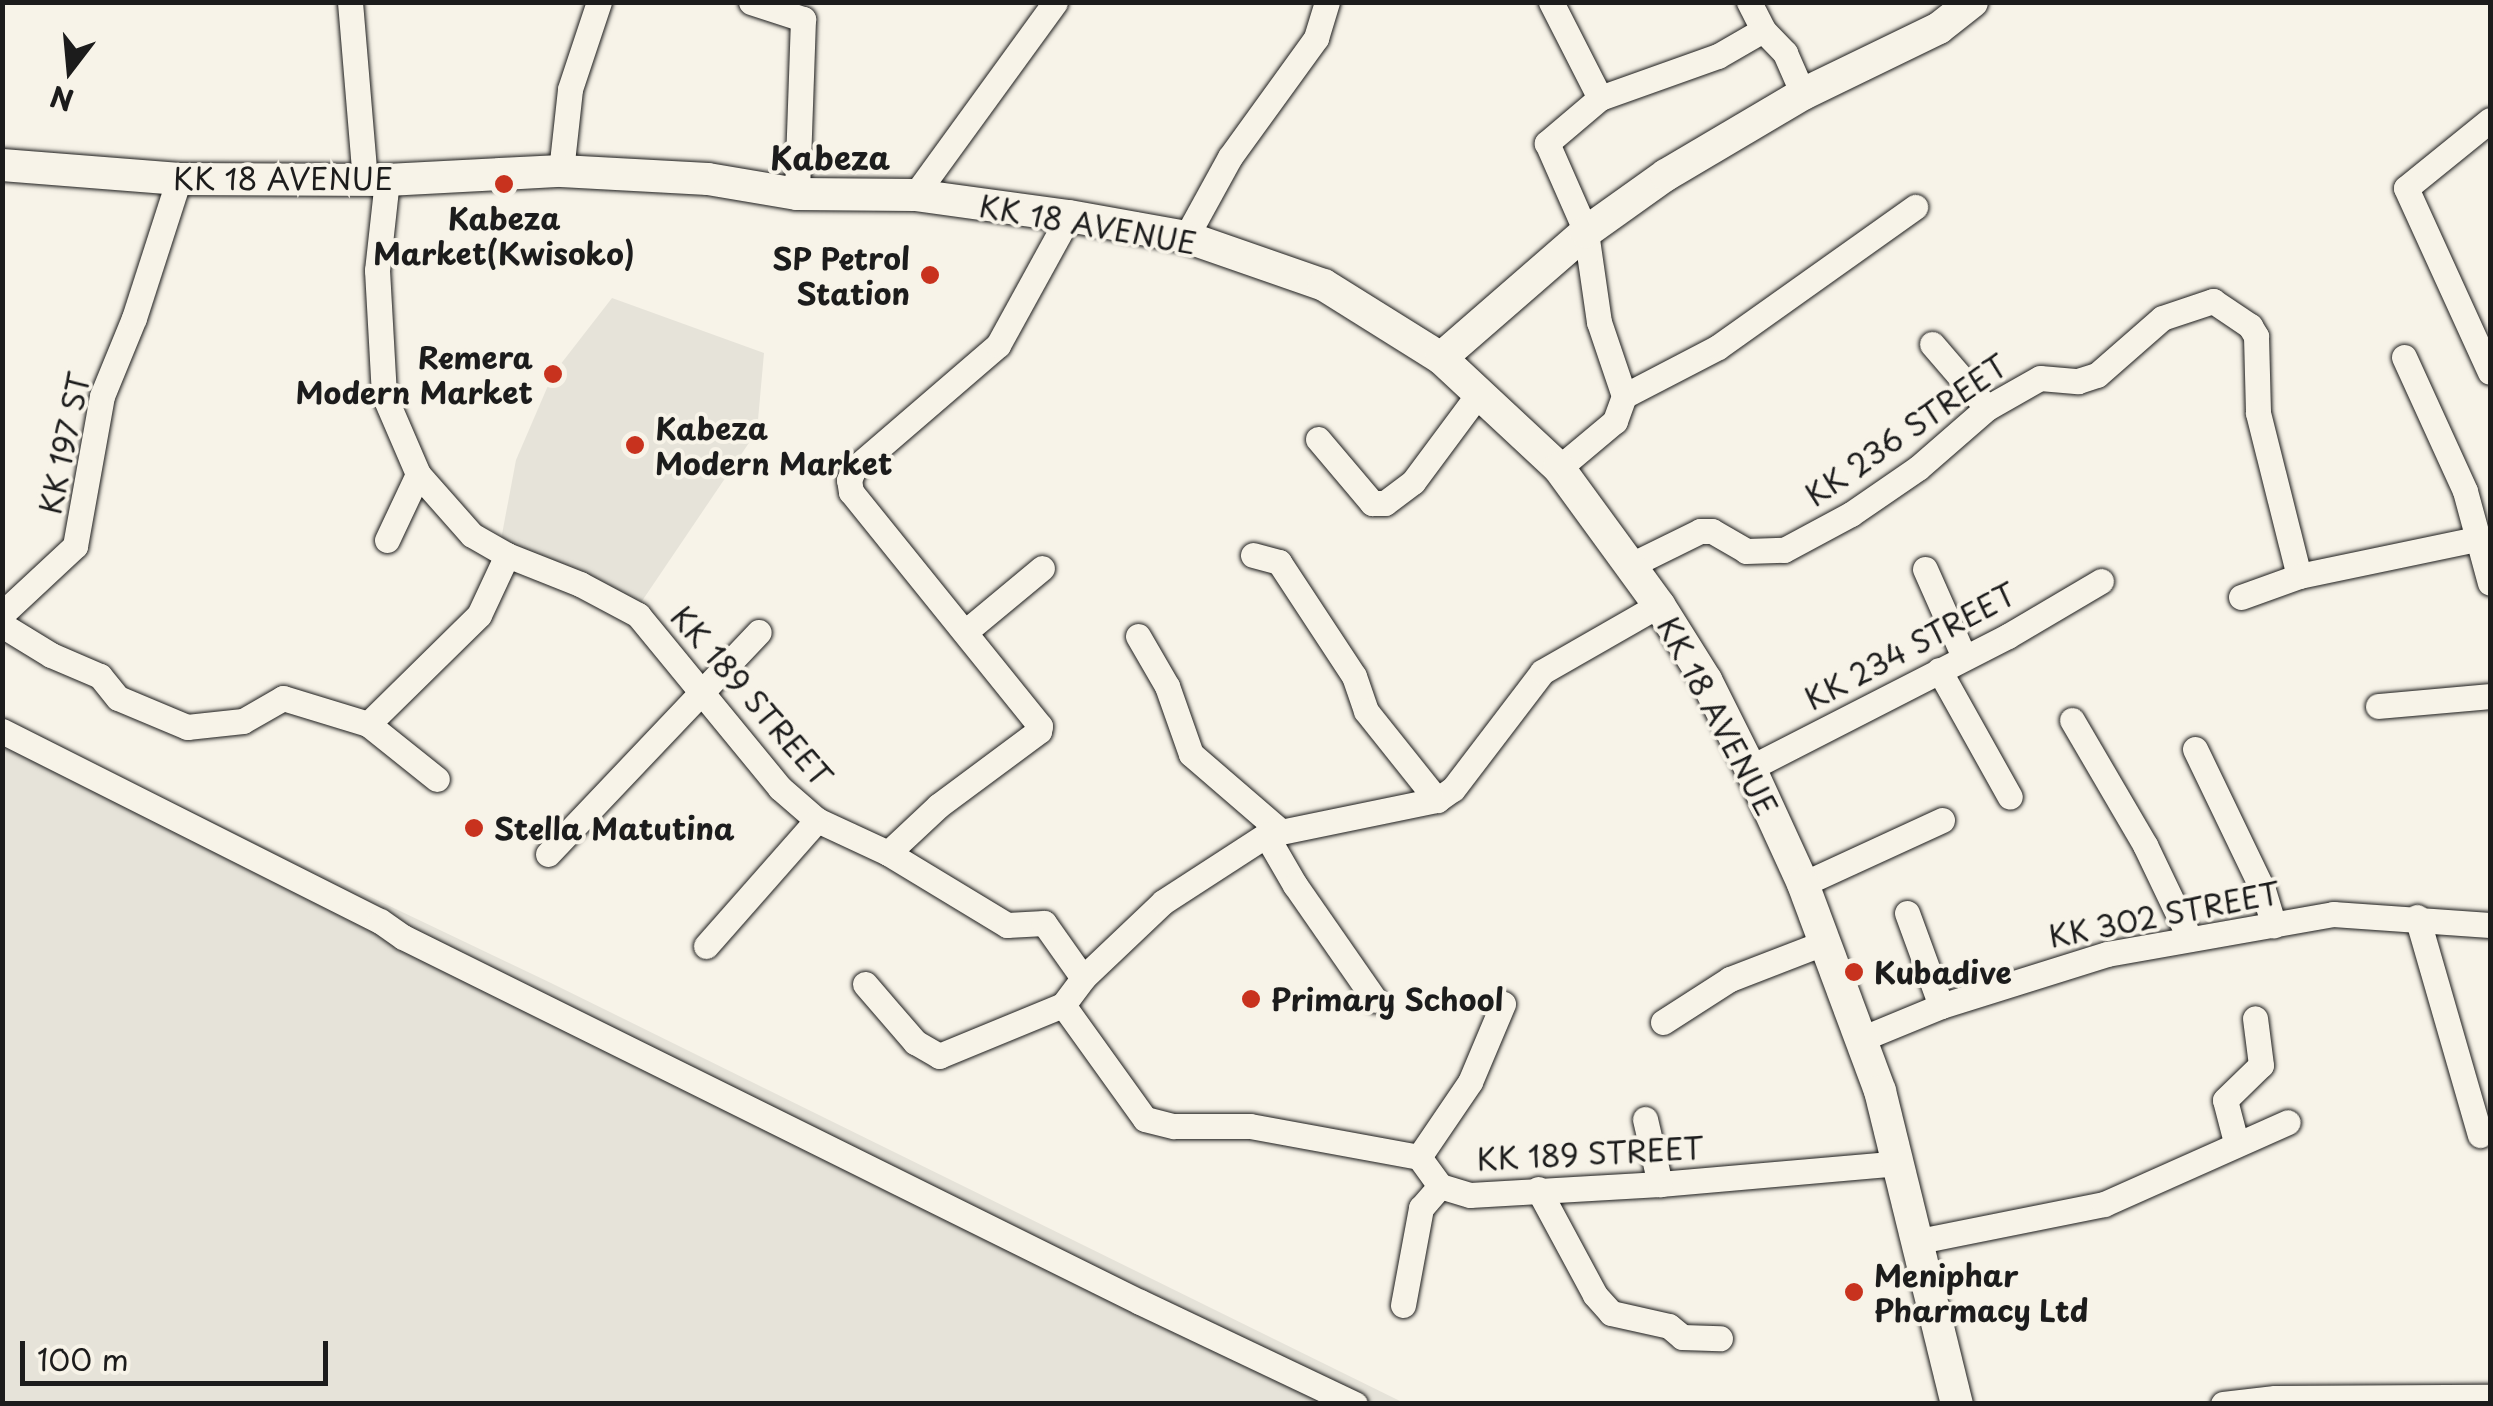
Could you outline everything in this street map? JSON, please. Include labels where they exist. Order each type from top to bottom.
[{"type":"main road","points":[[1441,358],[1586,232],[1666,175],[1803,94],[1894,52],[1972,2]]},
{"type":"main road","name":"KK 18 AVENUE","points":[[2,165],[179,179],[376,180],[561,171],[708,179],[797,194],[915,196],[1069,216],[1186,237],[1324,285],[1441,358],[1558,468],[1659,606],[1706,680],[1750,768],[1803,884],[1861,1039],[1899,1163],[1956,1404]]},
{"type":"street","name":"KK 189 STREET","points":[[350,2],[376,180],[384,395],[418,474],[472,535],[506,555],[580,584],[638,615],[780,788],[817,820],[888,853],[1007,925],[1044,922],[1083,978]]},
{"type":"street","points":[[561,171],[570,89],[599,2]]},
{"type":"street","points":[[751,2],[804,19],[797,194]]},
{"type":"street","points":[[915,196],[1055,2]]},
{"type":"street","points":[[1186,237],[1240,142],[1316,38],[1327,2]]},
{"type":"street","points":[[1551,2],[1600,98]]},
{"type":"street","points":[[1748,2],[1762,30],[1786,54],[1803,94]]},
{"type":"street","points":[[1558,468],[1615,421],[1624,396],[1599,322],[1586,232],[1548,154],[1547,143],[1600,98],[1718,56],[1762,30]]},
{"type":"street","points":[[2490,120],[2406,188],[2490,372]]},
{"type":"street","name":"KK 197 ST","points":[[2,614],[74,546],[102,396],[134,318],[179,179]]},
{"type":"street","points":[[1624,396],[1718,348],[1916,207]]},
{"type":"street","points":[[888,853],[938,806],[1039,731],[1036,718],[852,492],[849,480],[854,469],[998,345],[1069,216]]},
{"type":"street","name":"KK 236 STREET","points":[[1630,566],[1700,531],[1712,531],[1746,551],[1784,550],[1850,514],[1918,468],[1987,408],[2040,378],[2078,381],[2097,375],[2162,318],[2212,301],[2250,326],[2256,336],[2258,413],[2299,576]]},
{"type":"street","points":[[1932,344],[1987,408]]},
{"type":"street","points":[[2404,357],[2482,526],[2490,583]]},
{"type":"street","points":[[1318,439],[1372,503],[1385,504],[1413,482],[1479,393]]},
{"type":"street","points":[[386,540],[418,474]]},
{"type":"street","points":[[2241,597],[2299,576],[2482,526]]},
{"type":"street","points":[[368,724],[479,615],[506,555]]},
{"type":"street","points":[[1254,555],[1278,562],[1354,676],[1366,710],[1437,800]]},
{"type":"street","points":[[965,632],[1042,568]]},
{"type":"street","points":[[1925,569],[1964,657]]},
{"type":"street","name":"KK 234 STREET","points":[[1750,768],[2101,581]]},
{"type":"street","points":[[864,984],[915,1042],[940,1056],[1063,1005],[1083,978],[1163,902],[1273,832],[1437,800],[1453,790],[1542,672],[1659,606]]},
{"type":"street","points":[[2,625],[51,655],[100,676],[118,698],[186,727],[243,721],[283,698],[368,724],[436,779]]},
{"type":"street","points":[[548,854],[759,632]]},
{"type":"street","points":[[1138,636],[1167,686],[1191,754],[1273,832],[1294,885],[1376,1000]]},
{"type":"street","points":[[1940,670],[2010,797]]},
{"type":"street","points":[[2378,706],[2490,696]]},
{"type":"street","points":[[2072,720],[2145,844],[2190,939]]},
{"type":"street","points":[[2,731],[362,912],[403,937],[1140,1302],[1355,1404]]},
{"type":"street","points":[[2196,749],[2263,890],[2274,925]]},
{"type":"street","points":[[706,946],[817,820]]},
{"type":"street","points":[[1803,884],[1942,820]]},
{"type":"street","points":[[1908,913],[1941,1006]]},
{"type":"street","name":"KK 302 STREET","points":[[1861,1039],[2042,971],[2190,939],[2332,914],[2490,924]]},
{"type":"street","points":[[2416,917],[2480,1135]]},
{"type":"street","points":[[1663,1022],[1730,979],[1826,942]]},
{"type":"street","points":[[1063,1005],[1145,1119],[1174,1126],[1250,1126],[1420,1157],[1470,1082],[1503,1004]]},
{"type":"street","points":[[2236,1142],[2225,1100],[2261,1066],[2255,1018]]},
{"type":"street","points":[[1645,1119],[1660,1184]]},
{"type":"street","points":[[1919,1241],[2104,1204],[2288,1122]]},
{"type":"street","name":"KK 189 STREET","points":[[1420,1157],[1440,1186],[1470,1194],[1660,1184],[1899,1163]]},
{"type":"street","points":[[1404,1304],[1417,1221],[1421,1208],[1440,1186]]},
{"type":"street","points":[[1538,1189],[1595,1295],[1612,1313],[1670,1326],[1682,1338],[1720,1338]]},
{"type":"street","points":[[2223,1404],[2275,1398],[2490,1397]]},
{"type":"shaded area","name":"Kabeza Modern Market","points":[[612,298],[764,353],[757,431],[640,604],[500,545],[516,460],[553,374]]},
{"type":"shaded area","points":[[2,721],[551,983],[1404,1403],[3,1403]]},
{"type":"place","name":"Kabeza Market(Kwisoko)","points":[[504,184]]},
{"type":"place","name":"SP Petrol Station","points":[[930,275]]},
{"type":"place","name":"Remera Modern Market","points":[[553,374]]},
{"type":"place","name":"Kabeza Modern Market","points":[[635,445]]},
{"type":"place","name":"Stella Matutina","points":[[474,828]]},
{"type":"place","name":"Kubadive","points":[[1854,972]]},
{"type":"place","name":"Primary School","points":[[1251,999]]},
{"type":"place","name":"Meniphar Pharmacy Ltd","points":[[1854,1292]]},
{"type":"district","name":"Kabeza","points":[[830,157]]}]
